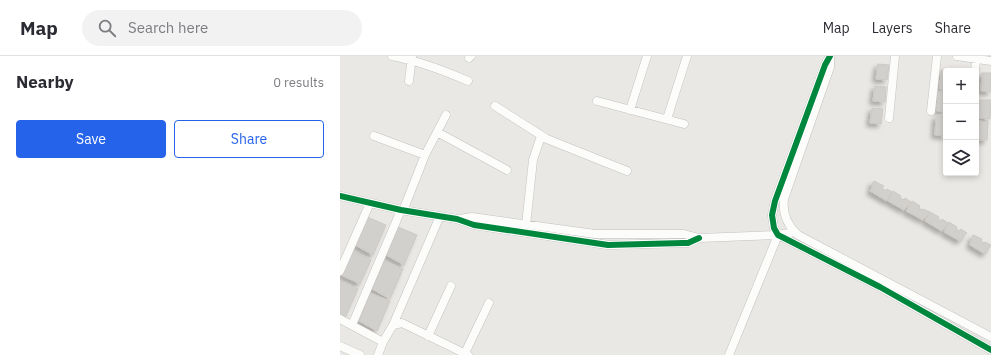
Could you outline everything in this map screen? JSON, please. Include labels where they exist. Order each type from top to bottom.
[{"type":"street","points":[[392,56],[412,58],[468,81]]},
{"type":"street","points":[[630,110],[647,56]]},
{"type":"street","points":[[667,120],[687,56]]},
{"type":"street","points":[[889,118],[895,56]]},
{"type":"street","points":[[932,111],[937,56]]},
{"type":"street","points":[[958,56],[991,61]]},
{"type":"street","points":[[830,57],[830,66],[784,200],[783,205],[789,224],[795,232],[991,337]]},
{"type":"street","points":[[830,57],[825,65],[775,201],[772,215],[774,228],[778,234],[880,287],[991,350]]},
{"type":"street","points":[[410,81],[412,58]]},
{"type":"street","points":[[975,68],[976,59]]},
{"type":"street","points":[[597,101],[684,124]]},
{"type":"street","points":[[494,106],[541,136],[627,172]]},
{"type":"street","points":[[352,325],[425,155],[446,115]]},
{"type":"street","points":[[437,132],[507,170]]},
{"type":"street","points":[[374,136],[425,155]]},
{"type":"street","points":[[526,225],[533,160],[541,136]]},
{"type":"street","points":[[340,196],[402,210],[457,219],[474,225],[608,245],[683,244],[699,238]]},
{"type":"street","points":[[340,271],[370,203]]},
{"type":"street","points":[[378,355],[383,342],[393,325],[440,216]]},
{"type":"street","points":[[457,219],[472,217],[594,234],[679,233],[699,238],[795,232]]},
{"type":"street","points":[[729,355],[778,234]]},
{"type":"street","points":[[428,336],[451,286]]},
{"type":"street","points":[[393,325],[402,324],[466,354],[489,302]]},
{"type":"street","points":[[340,319],[383,342]]},
{"type":"street","points":[[340,346],[360,355]]},
{"type":"building","points":[[878,64],[889,65],[887,80],[876,79]]},
{"type":"building","points":[[941,70],[943,70],[943,89],[940,89]]},
{"type":"building","points":[[982,73],[991,73],[991,92],[981,91]]},
{"type":"building","points":[[875,86],[886,87],[885,102],[873,101]]},
{"type":"building","points":[[938,92],[943,93],[943,111],[937,111]]},
{"type":"building","points":[[979,100],[991,100],[990,119],[979,118]]},
{"type":"building","points":[[872,108],[883,109],[881,124],[870,123]]},
{"type":"building","points":[[936,116],[943,117],[943,136],[935,135]]},
{"type":"building","points":[[979,121],[988,122],[987,140],[979,140]]},
{"type":"building","points":[[874,181],[884,186],[882,188],[886,191],[887,189],[892,192],[887,201],[870,191],[873,186],[871,185]]},
{"type":"building","points":[[893,191],[901,196],[900,198],[904,200],[905,198],[911,202],[904,210],[888,201]]},
{"type":"building","points":[[912,201],[920,206],[919,208],[922,210],[923,209],[930,212],[923,220],[906,211]]},
{"type":"building","points":[[930,212],[939,217],[938,219],[941,221],[942,219],[948,223],[942,231],[925,221]]},
{"type":"building","points":[[367,217],[386,225],[373,255],[355,245]]},
{"type":"building","points":[[949,222],[957,227],[956,229],[960,231],[961,229],[967,233],[960,241],[944,232]]},
{"type":"building","points":[[398,227],[417,235],[404,265],[386,255]]},
{"type":"building","points":[[973,235],[982,239],[981,241],[984,243],[985,242],[991,245],[985,254],[970,245]]},
{"type":"building","points":[[352,251],[371,260],[360,284],[341,275]]},
{"type":"building","points":[[384,261],[403,269],[390,299],[372,289]]},
{"type":"building","points":[[340,281],[358,289],[345,318],[340,316]]},
{"type":"building","points":[[370,293],[390,301],[377,331],[359,321]]},
{"type":"cycle path","points":[[830,56],[825,65],[775,201],[772,215],[774,228],[778,235],[880,287],[991,350]]},
{"type":"cycle path","points":[[340,196],[401,210],[457,219],[474,225],[608,245],[688,243],[699,238]]}]
